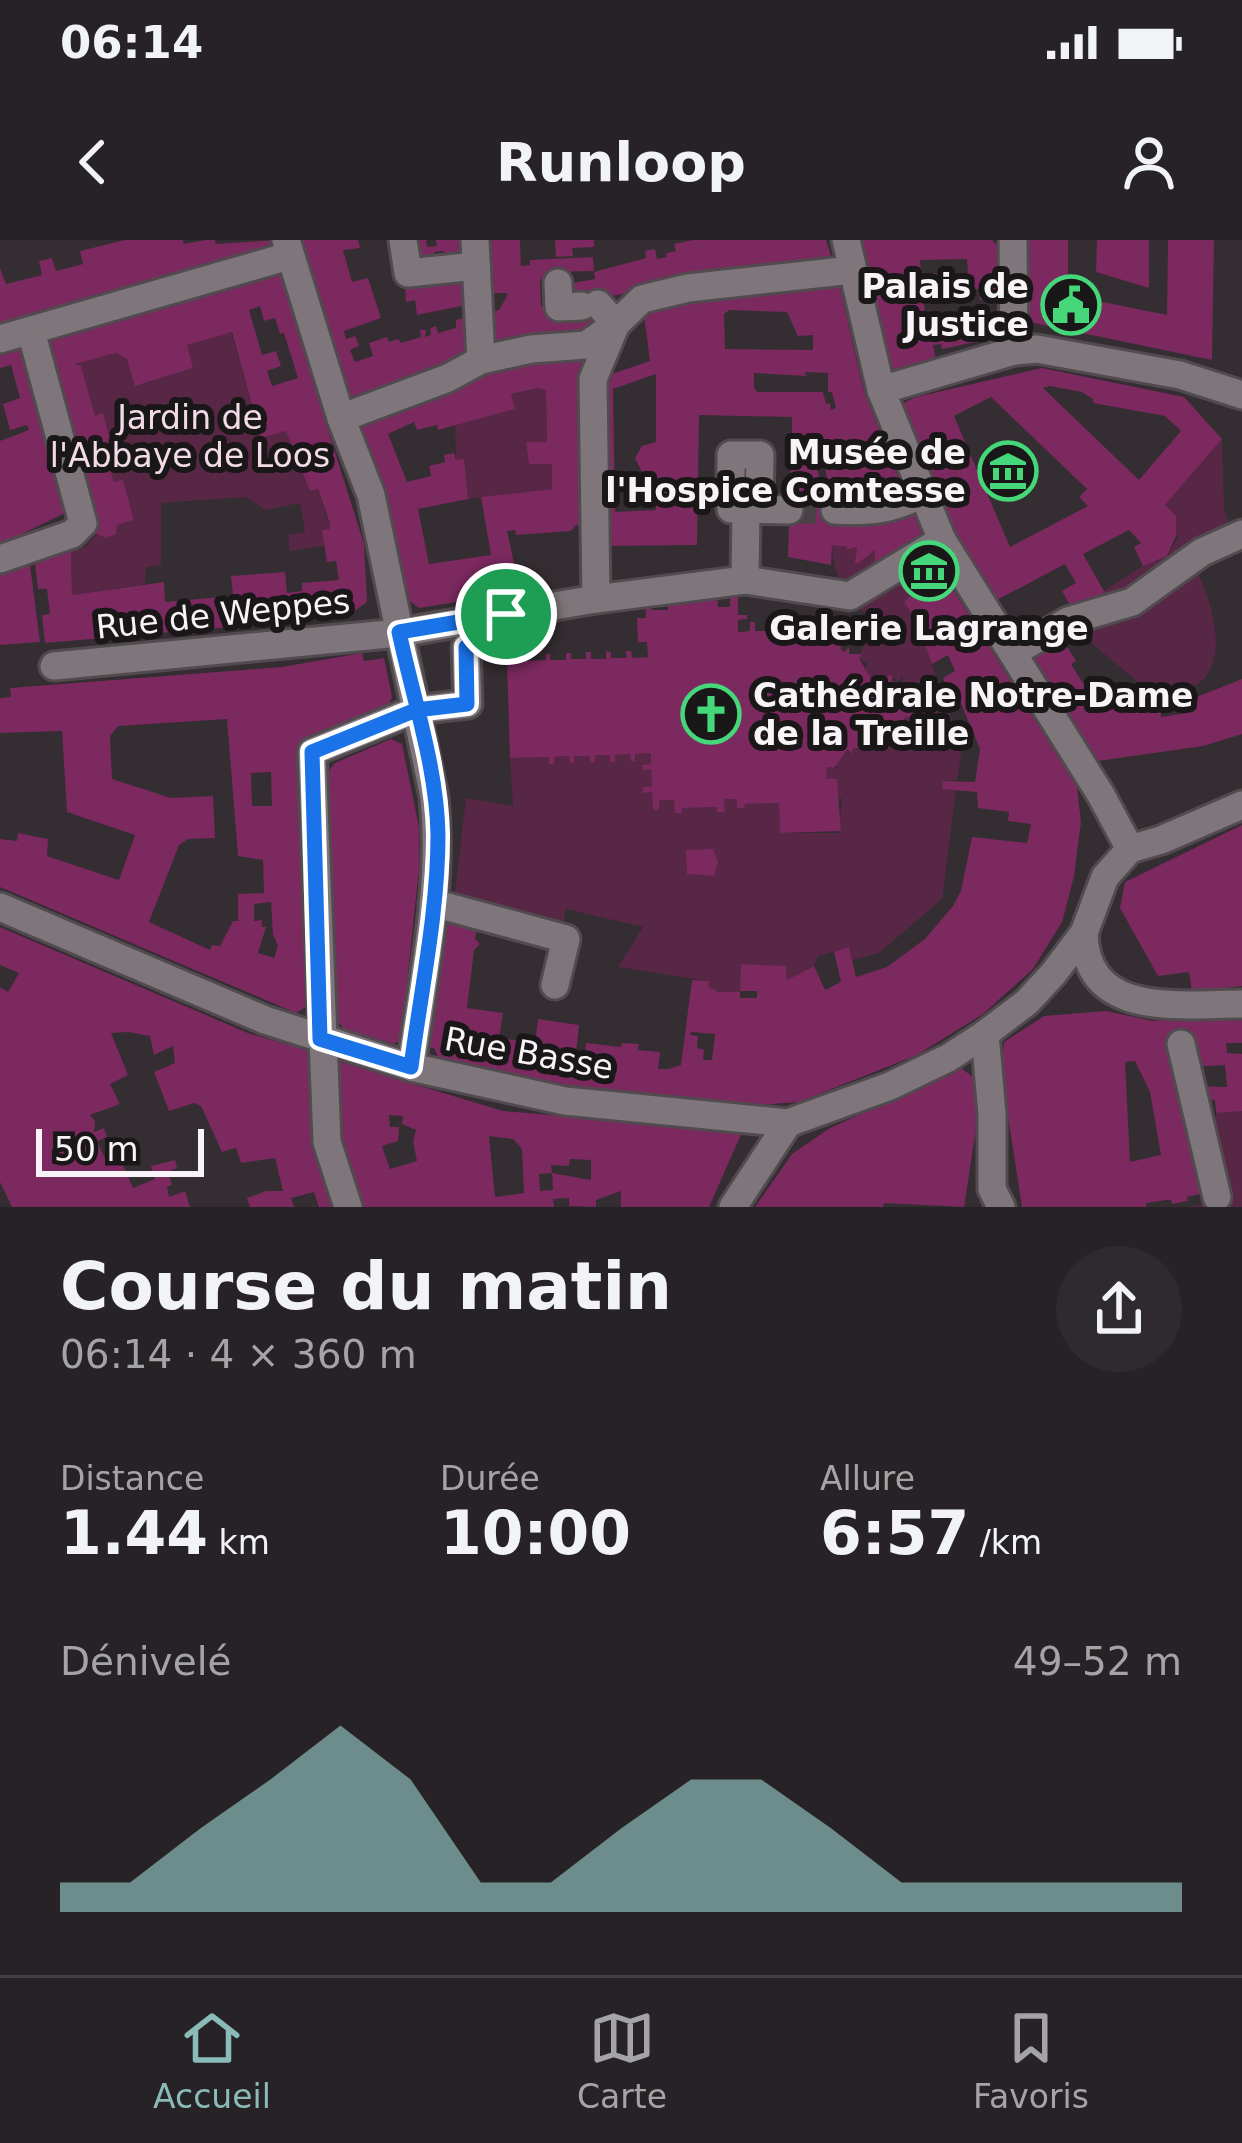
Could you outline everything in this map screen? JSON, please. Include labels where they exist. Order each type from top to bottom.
[{"type":"street","points":[[403,240],[408,273],[476,253],[481,360]]},
{"type":"street","points":[[846,240],[881,390],[942,540],[1130,849]]},
{"type":"street","points":[[1013,240],[1014,352]]},
{"type":"street","points":[[0,339],[287,248],[371,496],[438,832],[434,903],[411,1067]]},
{"type":"street","points":[[558,283],[559,307],[599,312],[688,288],[852,270]]},
{"type":"street","points":[[341,418],[448,378],[481,360],[531,349],[586,345],[599,312]]},
{"type":"street","points":[[596,599],[593,379],[599,312]]},
{"type":"street","points":[[0,559],[72,534],[83,523],[31,331]]},
{"type":"street","points":[[881,390],[1014,352],[1037,350],[1180,376],[1242,395]]},
{"type":"street","points":[[835,510],[888,508],[922,493]]},
{"type":"street","points":[[745,580],[753,509],[789,510]]},
{"type":"street","points":[[1014,652],[1068,620],[1132,602],[1202,552],[1242,534]]},
{"type":"street","name":"Rue de Weppes","points":[[53,667],[399,632],[745,580],[850,596],[942,540]]},
{"type":"street","points":[[349,1207],[326,1142],[312,752],[416,710],[467,704],[466,647],[506,614]]},
{"type":"street","points":[[733,1207],[788,1123],[890,1086],[948,1058],[1032,998],[1084,932],[1101,884],[1130,849],[1242,805]]},
{"type":"street","points":[[434,903],[566,938],[554,985]]},
{"type":"street","name":"Rue Basse","points":[[0,907],[200,994],[411,1067],[565,1101],[788,1123]]},
{"type":"street","points":[[1084,932],[1088,961],[1102,984],[1126,997],[1173,1017],[1242,1004]]},
{"type":"street","points":[[1173,1017],[1217,1197]]},
{"type":"street","points":[[985,1034],[992,1114],[992,1201]]},
{"type":"green space","name":"Jardin de l'Abbaye de Loos","points":[[231,332],[261,438],[286,431],[310,491],[318,489],[330,529],[322,530],[325,546],[290,551],[288,535],[305,532],[300,503],[265,510],[246,497],[161,503],[161,565],[146,567],[145,584],[72,595],[71,551],[86,546],[96,534],[106,538],[116,534],[117,525],[134,519],[123,481],[114,482],[104,448],[112,445],[103,414],[95,416],[81,367],[75,364],[116,353],[127,359],[136,386],[192,368],[187,345]]},
{"type":"green space","points":[[546,390],[547,442],[526,443],[529,464],[552,464],[552,489],[468,499],[464,460],[456,460],[455,425],[514,409],[511,394]]},
{"type":"green space","points":[[1222,439],[1224,508],[1230,528],[1142,588],[1073,610],[1167,556],[1178,538],[1165,505]]},
{"type":"green space","points":[[832,545],[848,550],[857,547],[856,563],[875,550],[874,555],[910,596],[904,602],[915,618],[962,748],[957,780],[943,781],[942,789],[956,790],[942,899],[879,953],[852,960],[848,948],[818,956],[814,966],[787,980],[786,967],[741,964],[740,992],[718,992],[708,981],[618,967],[643,927],[566,909],[562,928],[454,901],[466,798],[513,806],[510,758],[549,757],[550,764],[554,757],[569,756],[573,763],[574,756],[590,756],[591,763],[595,755],[610,755],[614,762],[615,755],[630,754],[632,761],[635,754],[651,753],[651,764],[643,769],[651,769],[652,787],[644,793],[652,792],[653,810],[659,810],[659,800],[674,800],[676,813],[682,813],[682,808],[725,811],[724,799],[737,799],[738,808],[779,803],[780,833],[839,833],[842,800],[826,779],[827,767],[838,769],[847,750],[849,754],[864,748],[871,737],[866,728],[873,721],[880,726],[888,720],[889,725],[893,720],[903,724],[904,718],[915,717],[912,713],[920,704],[916,702],[919,691],[914,692],[902,676],[899,681],[888,676],[888,681],[882,681],[878,676],[878,681],[872,681],[865,672],[867,663],[859,658],[879,629],[841,580]]},
{"type":"green space","points":[[1197,571],[1216,635],[1209,672],[1197,685],[1177,692],[1150,692],[1089,641],[1085,628]]},
{"type":"green space","points":[[1242,1111],[1242,1207],[1188,1207],[1211,1203],[1216,1178],[1216,1113]]},
{"type":"building","points":[[125,240],[183,240],[184,244],[215,240],[216,244],[277,240],[279,249],[0,327],[0,268],[6,284],[42,275],[39,261],[52,258],[56,271],[83,264],[80,251]]},
{"type":"building","points":[[299,240],[358,240],[360,248],[343,250],[352,282],[368,278],[381,318],[344,331],[346,339],[355,336],[359,346],[350,350],[355,362],[373,356],[369,343],[387,337],[389,342],[398,339],[401,343],[421,337],[420,330],[426,330],[425,337],[431,335],[430,328],[436,326],[438,333],[456,328],[456,320],[472,316],[475,352],[352,402],[347,399]]},
{"type":"building","points":[[407,240],[426,240],[427,247],[437,246],[436,240],[468,240],[469,261],[445,261],[444,251],[434,252],[435,263],[411,264]]},
{"type":"building","points":[[483,240],[520,240],[521,266],[530,265],[530,260],[593,257],[594,271],[554,272],[540,280],[541,306],[598,308],[601,333],[486,346],[483,312],[499,310],[507,293],[483,293]]},
{"type":"building","points":[[555,240],[594,240],[594,247],[572,248],[573,256],[556,257]]},
{"type":"building","points":[[826,240],[834,265],[704,277],[598,299],[573,299],[572,283],[595,279],[594,272],[646,258],[645,251],[655,249],[657,259],[667,257],[666,253],[676,251],[674,244]]},
{"type":"building","points":[[862,240],[992,240],[997,245],[1001,298],[980,300],[979,289],[969,290],[970,300],[924,304],[926,323],[993,318],[994,338],[942,349],[941,344],[933,345],[937,367],[894,375]],"holes":[[[967,259],[968,275],[929,273],[929,282],[922,283],[920,260]]]},
{"type":"building","name":"Palais de Justice","points":[[1024,240],[1068,240],[1068,295],[1167,315],[1168,240],[1214,240],[1212,360],[1024,321]]},
{"type":"building","name":"Palais de Justice","points":[[1097,240],[1149,240],[1149,288],[1096,272]]},
{"type":"building","points":[[283,269],[364,544],[367,602],[348,616],[45,643],[42,615],[50,614],[47,589],[38,589],[34,555],[71,550],[72,595],[164,582],[165,602],[233,596],[231,576],[285,572],[287,593],[302,591],[302,583],[339,580],[336,561],[327,562],[322,530],[330,529],[318,489],[310,491],[286,431],[261,438],[232,332],[187,345],[193,368],[135,386],[127,359],[116,353],[75,364],[81,366],[95,416],[103,413],[112,446],[104,448],[114,482],[123,480],[134,520],[117,525],[116,534],[106,538],[96,534],[45,336]],"holes":[[[260,306],[264,321],[275,318],[280,334],[284,333],[298,378],[272,386],[267,371],[281,366],[276,351],[262,355],[249,310]]]},
{"type":"building","points":[[470,275],[471,304],[417,315],[415,300],[406,302],[405,284]]},
{"type":"building","points":[[839,283],[864,392],[903,489],[899,495],[854,492],[835,498],[911,509],[926,543],[874,570],[875,550],[855,563],[857,547],[847,550],[832,545],[831,565],[788,557],[791,442],[811,444],[811,436],[792,435],[792,417],[699,415],[697,545],[602,546],[600,378],[650,361],[643,308],[683,297]],"holes":[[[729,310],[787,312],[798,336],[813,335],[813,350],[725,349],[724,314]],[[805,372],[828,373],[828,392],[836,408],[831,410],[830,403],[826,404],[823,392],[758,392],[754,388],[754,373],[806,376]],[[656,374],[656,442],[642,446],[635,458],[642,472],[656,476],[656,510],[615,512],[613,389]],[[812,444],[820,444],[830,493],[823,496]]]},
{"type":"building","points":[[21,343],[71,510],[0,545],[0,441],[29,430],[27,425],[10,430],[3,404],[20,398],[11,365],[0,368],[0,349]]},
{"type":"building","points":[[585,353],[587,524],[571,531],[516,535],[515,530],[507,531],[516,572],[515,593],[419,608],[404,597],[391,517],[358,429],[364,417],[459,387],[502,365]],"holes":[[[546,390],[547,442],[526,442],[529,464],[552,464],[552,489],[481,497],[491,555],[429,564],[418,509],[468,499],[464,459],[456,460],[454,453],[444,455],[445,462],[429,466],[431,476],[407,482],[388,434],[414,422],[417,430],[437,425],[438,430],[515,409],[511,394]]]},
{"type":"building","points":[[1042,368],[1184,397],[1222,439],[1165,505],[1176,516],[1176,536],[1167,556],[1143,566],[1134,547],[1141,543],[1129,530],[1083,554],[1105,593],[1073,610],[1062,591],[1076,583],[1065,564],[995,601],[958,540],[901,410],[903,403]],"holes":[[[1043,388],[1082,392],[1093,403],[1165,416],[1181,431],[1139,480]],[[991,397],[1087,489],[1079,497],[1088,506],[1010,547],[954,416]]]},
{"type":"building","points":[[930,553],[1077,787],[1081,822],[1074,876],[1062,922],[1033,969],[983,1014],[917,1055],[799,1102],[757,1105],[575,1091],[439,1060],[434,1048],[429,1048],[443,915],[478,920],[475,939],[480,944],[474,950],[467,1008],[503,1013],[499,1038],[535,1043],[538,1019],[579,1025],[576,1053],[585,1054],[586,1043],[639,1044],[638,1050],[660,1052],[658,1069],[668,1069],[681,1065],[692,980],[709,981],[708,986],[718,992],[757,998],[757,991],[740,991],[741,964],[786,966],[787,980],[814,966],[825,990],[841,982],[834,952],[849,947],[856,977],[887,967],[925,939],[953,906],[961,891],[972,837],[1027,843],[1031,824],[1008,821],[1009,812],[978,808],[977,792],[942,789],[943,781],[975,782],[980,749],[957,694],[943,678],[955,671],[948,655],[932,664],[904,602],[910,596],[895,580]],"holes":[[[691,1032],[715,1034],[712,1060],[703,1060],[704,1050],[697,1048],[698,1036]]]},
{"type":"building","points":[[29,557],[40,642],[0,645],[0,571]]},
{"type":"building","name":"Cathédrale Notre-Dame de la Treille","points":[[710,595],[717,595],[718,607],[730,607],[730,597],[738,597],[738,615],[747,615],[747,619],[738,620],[738,632],[750,631],[750,622],[755,622],[755,631],[767,631],[767,622],[772,622],[773,631],[786,630],[785,621],[790,621],[790,630],[802,630],[802,620],[806,620],[806,632],[829,637],[835,627],[837,645],[847,641],[840,648],[844,652],[849,647],[849,654],[862,654],[859,658],[872,681],[878,681],[877,676],[888,681],[887,676],[892,675],[892,681],[910,684],[916,702],[927,706],[916,706],[904,724],[893,720],[894,725],[889,725],[888,720],[879,726],[879,721],[873,721],[866,728],[869,741],[865,739],[853,753],[847,750],[834,768],[827,767],[826,779],[837,779],[841,831],[780,833],[779,803],[737,808],[737,799],[724,799],[725,812],[717,812],[717,807],[682,808],[682,813],[675,813],[674,800],[659,800],[659,810],[653,810],[652,792],[643,793],[643,787],[652,787],[651,769],[643,770],[642,765],[651,764],[651,753],[635,754],[635,761],[630,754],[615,755],[615,762],[610,762],[610,755],[595,755],[595,762],[590,763],[590,756],[574,756],[574,763],[569,756],[554,757],[554,764],[549,764],[549,757],[510,758],[507,662],[546,660],[546,654],[550,660],[566,660],[566,653],[571,653],[571,659],[586,659],[586,652],[591,652],[591,659],[606,659],[606,651],[611,658],[627,658],[626,651],[631,651],[632,658],[648,657],[647,642],[638,642],[637,618],[646,618],[645,600],[651,600],[652,610],[668,610],[667,597],[710,600]]},
{"type":"building","points":[[1059,634],[1097,706],[1115,695],[1114,703],[1138,702],[1138,712],[1161,709],[1161,717],[1194,712],[1189,700],[1242,679],[1242,734],[1203,746],[1098,761],[1028,652]]},
{"type":"building","points":[[362,653],[364,661],[384,658],[392,697],[387,708],[304,740],[296,753],[306,1007],[296,1013],[0,887],[0,839],[17,841],[18,833],[48,839],[47,856],[119,880],[135,835],[67,812],[62,731],[0,733],[0,698],[11,697],[10,688],[282,667]],"holes":[[[227,719],[238,856],[263,860],[264,893],[238,894],[238,921],[233,921],[220,946],[212,945],[210,950],[149,922],[179,845],[188,839],[215,838],[213,796],[171,798],[112,779],[110,736],[118,726]],[[271,772],[272,806],[252,806],[251,773]],[[271,902],[278,945],[274,958],[258,953],[266,927],[262,920],[254,921],[254,904]]]},
{"type":"building","points":[[391,739],[402,744],[419,827],[401,1040],[394,1044],[344,1029],[337,1020],[329,770]]},
{"type":"building","points":[[1242,825],[1242,986],[1192,992],[1189,972],[1158,976],[1120,908],[1125,882]]},
{"type":"building","points":[[713,849],[718,862],[714,876],[687,874],[686,850]]},
{"type":"building","points":[[0,927],[248,1033],[310,1051],[317,1149],[336,1207],[319,1207],[314,1192],[291,1198],[294,1207],[250,1207],[247,1198],[283,1191],[275,1158],[241,1163],[236,1148],[222,1152],[201,1106],[194,1103],[169,1111],[154,1072],[175,1063],[173,1046],[154,1055],[150,1036],[128,1032],[111,1033],[128,1075],[110,1084],[120,1104],[90,1115],[94,1132],[104,1128],[107,1137],[97,1141],[107,1163],[120,1158],[133,1188],[155,1179],[151,1166],[175,1160],[177,1168],[168,1172],[169,1197],[185,1191],[190,1207],[12,1207],[0,1182],[0,987],[8,992],[19,973],[0,965]]},
{"type":"building","points":[[1106,1011],[1153,1021],[1199,1015],[1242,1017],[1242,1043],[1226,1043],[1227,1053],[1242,1054],[1242,1111],[1216,1113],[1215,1100],[1203,1101],[1195,1086],[1227,1087],[1225,1065],[1191,1067],[1204,1193],[1187,1197],[1188,1201],[1172,1204],[1166,1200],[1146,1203],[1146,1207],[1022,1207],[1001,1071],[1004,1042],[1044,1016]],"holes":[[[1135,1061],[1150,1092],[1161,1155],[1130,1162],[1125,1062]]]},
{"type":"building","points":[[341,1062],[503,1111],[743,1130],[709,1207],[621,1207],[621,1191],[596,1200],[596,1207],[569,1206],[569,1198],[553,1199],[554,1207],[361,1207],[338,1141],[336,1067]],"holes":[[[389,1115],[403,1116],[402,1124],[416,1130],[417,1161],[390,1169],[382,1146],[398,1141],[399,1127],[390,1127]],[[489,1136],[513,1139],[522,1149],[524,1193],[495,1197]],[[591,1160],[591,1180],[552,1173],[551,1165]],[[552,1173],[553,1190],[540,1191],[539,1174]]]},
{"type":"building","points":[[961,1068],[977,1080],[979,1110],[964,1207],[884,1203],[883,1207],[755,1207],[792,1154],[830,1128]]},
{"type":"tunnel","points":[[789,510],[835,510]]},
{"type":"place","name":"Palais de Justice","points":[[1071,305]]},
{"type":"place","name":"Musée de l'Hospice Comtesse","points":[[1008,471]]},
{"type":"place","name":"Galerie Lagrange","points":[[929,571]]},
{"type":"place","name":"Cathédrale Notre-Dame de la Treille","points":[[711,714]]},
{"type":"route","points":[[506,614],[399,632],[416,710],[434,797],[438,832],[434,903],[411,1067],[320,1039],[312,752],[416,710],[467,704],[466,647],[506,614]]}]
